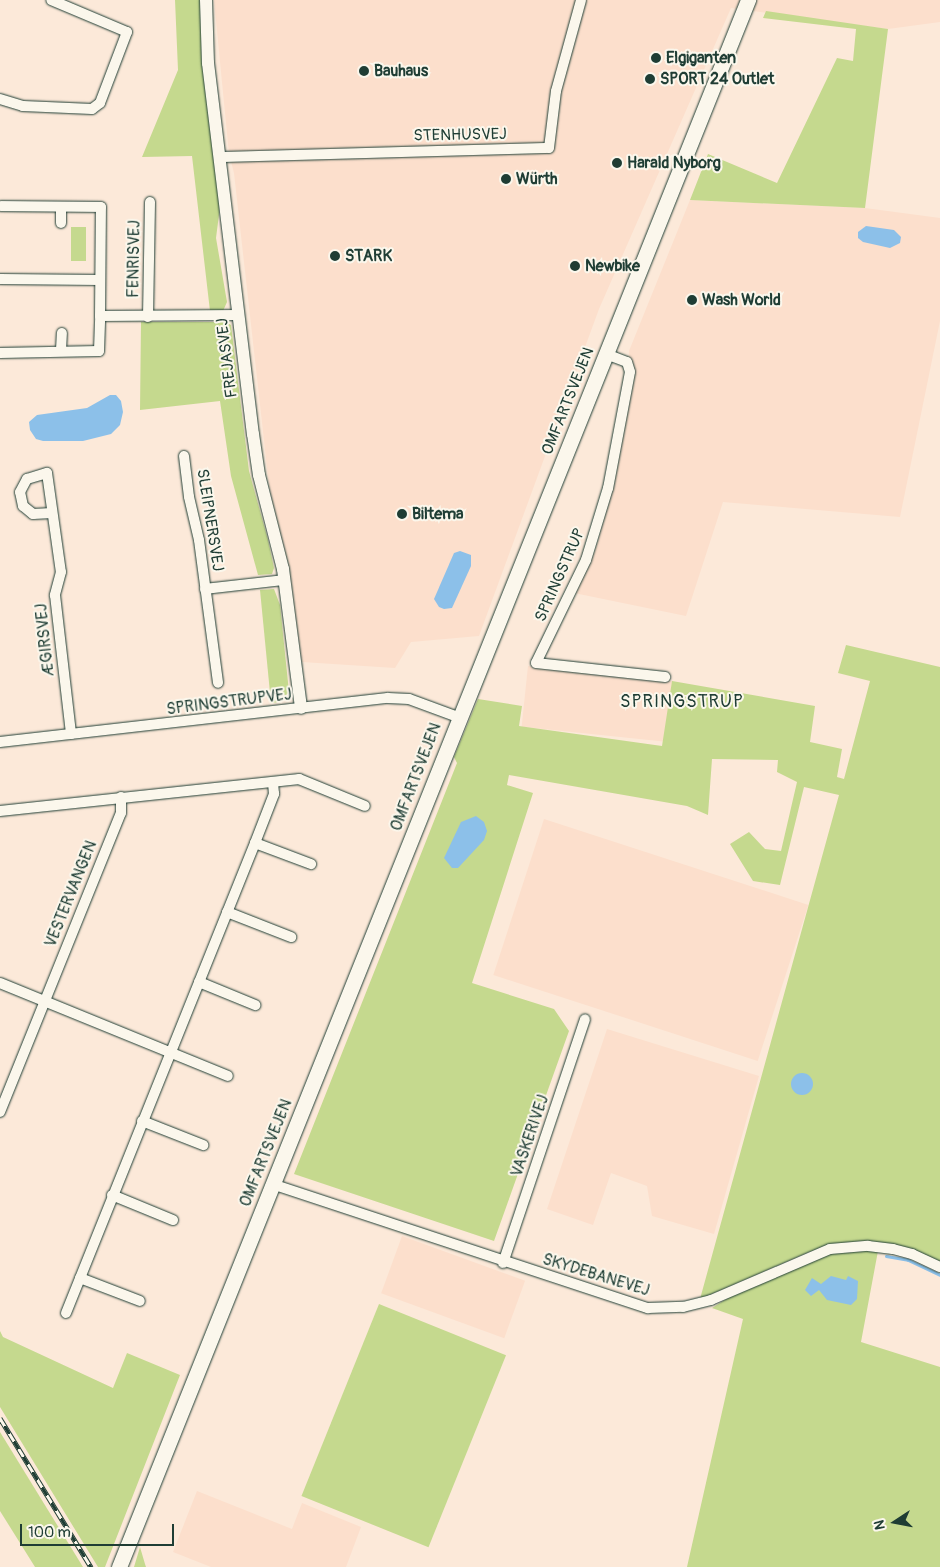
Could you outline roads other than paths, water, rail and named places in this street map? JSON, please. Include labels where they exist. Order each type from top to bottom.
[{"type":"main road","name":"OMFARTSVEJEN","points":[[120,1564],[458,717],[748,0]]},
{"type":"street","points":[[0,99],[23,106],[92,109],[100,103],[127,32],[51,0]]},
{"type":"street","name":"FREJASVEJ","points":[[206,0],[208,63],[259,476],[275,530],[284,580],[301,708]]},
{"type":"street","name":"STENHUSVEJ","points":[[219,157],[549,148],[558,82],[581,0]]},
{"type":"street","name":"FENRISVEJ","points":[[148,317],[150,202]]},
{"type":"street","name":"FENRISVEJ","points":[[0,353],[55,354],[61,350],[99,351],[101,208],[1,206]]},
{"type":"street","points":[[61,207],[61,223]]},
{"type":"street","name":"FENRISVEJ","points":[[0,279],[100,280]]},
{"type":"street","name":"FENRISVEJ","points":[[100,316],[238,315]]},
{"type":"street","points":[[61,350],[62,333]]},
{"type":"street","name":"SPRINGSTRUP","points":[[606,354],[627,362],[630,372],[608,488],[586,560],[536,663],[665,678]]},
{"type":"street","name":"SLEIPNERSVEJ","points":[[184,456],[218,682]]},
{"type":"street","name":"ÆGIRSVEJ","points":[[52,513],[61,572],[55,595],[71,734]]},
{"type":"street","name":"SLEIPNERSVEJ","points":[[205,588],[284,580]]},
{"type":"street","name":"SPRINGSTRUPVEJ","points":[[0,742],[397,698],[419,702],[458,717]]},
{"type":"street","points":[[0,811],[299,779],[365,806]]},
{"type":"street","points":[[66,1313],[255,843],[274,794],[273,782]]},
{"type":"street","name":"VESTERVANGEN","points":[[0,1112],[121,813],[121,797]]},
{"type":"street","points":[[255,843],[311,864]]},
{"type":"street","points":[[227,912],[291,937]]},
{"type":"street","points":[[199,982],[255,1005]]},
{"type":"street","points":[[0,983],[228,1076]]},
{"type":"street","name":"VASKERIVEJ","points":[[504,1262],[585,1019]]},
{"type":"street","points":[[142,1121],[203,1145]]},
{"type":"street","name":"SKYDEBANEVEJ","points":[[272,1184],[636,1305],[659,1308],[683,1307],[720,1297],[796,1261],[830,1249],[868,1246],[893,1250],[912,1254],[940,1267]]},
{"type":"street","points":[[112,1195],[173,1220]]},
{"type":"street","points":[[80,1278],[140,1301]]},
{"type":"water","points":[[866,226],[894,230],[901,237],[900,243],[890,248],[863,242],[858,238],[858,232]]},
{"type":"water","points":[[110,395],[116,395],[121,401],[123,412],[120,425],[111,434],[83,441],[43,441],[36,439],[30,430],[29,422],[37,415],[87,408]]},
{"type":"water","points":[[460,551],[471,555],[471,566],[452,608],[444,609],[439,607],[434,599],[454,553]]},
{"type":"water","points":[[476,816],[484,822],[487,831],[484,840],[458,868],[452,868],[444,858],[461,822]]},
{"type":"water","points":[[798,1073],[806,1073],[813,1080],[813,1088],[806,1095],[798,1095],[791,1088],[791,1080]]},
{"type":"water","points":[[831,1276],[846,1280],[848,1276],[858,1281],[857,1299],[851,1305],[827,1300],[819,1290],[811,1296],[805,1290],[812,1278],[821,1284]]},
{"type":"waterway","points":[[886,1256],[908,1260],[940,1275]]},
{"type":"railway","points":[[0,1418],[91,1567]]},
{"type":"place","name":"Elgiganten","points":[[656,58]]},
{"type":"place","name":"Bauhaus","points":[[364,71]]},
{"type":"place","name":"SPORT 24 Outlet","points":[[650,79]]},
{"type":"place","name":"Harald Nyborg","points":[[617,163]]},
{"type":"place","name":"Würth","points":[[506,179]]},
{"type":"place","name":"STARK","points":[[335,256]]},
{"type":"place","name":"Newbike","points":[[575,266]]},
{"type":"place","name":"Wash World","points":[[692,300]]},
{"type":"place","name":"Biltema","points":[[402,514]]},
{"type":"district","name":"SPRINGSTRUP","points":[[682,702]]}]
